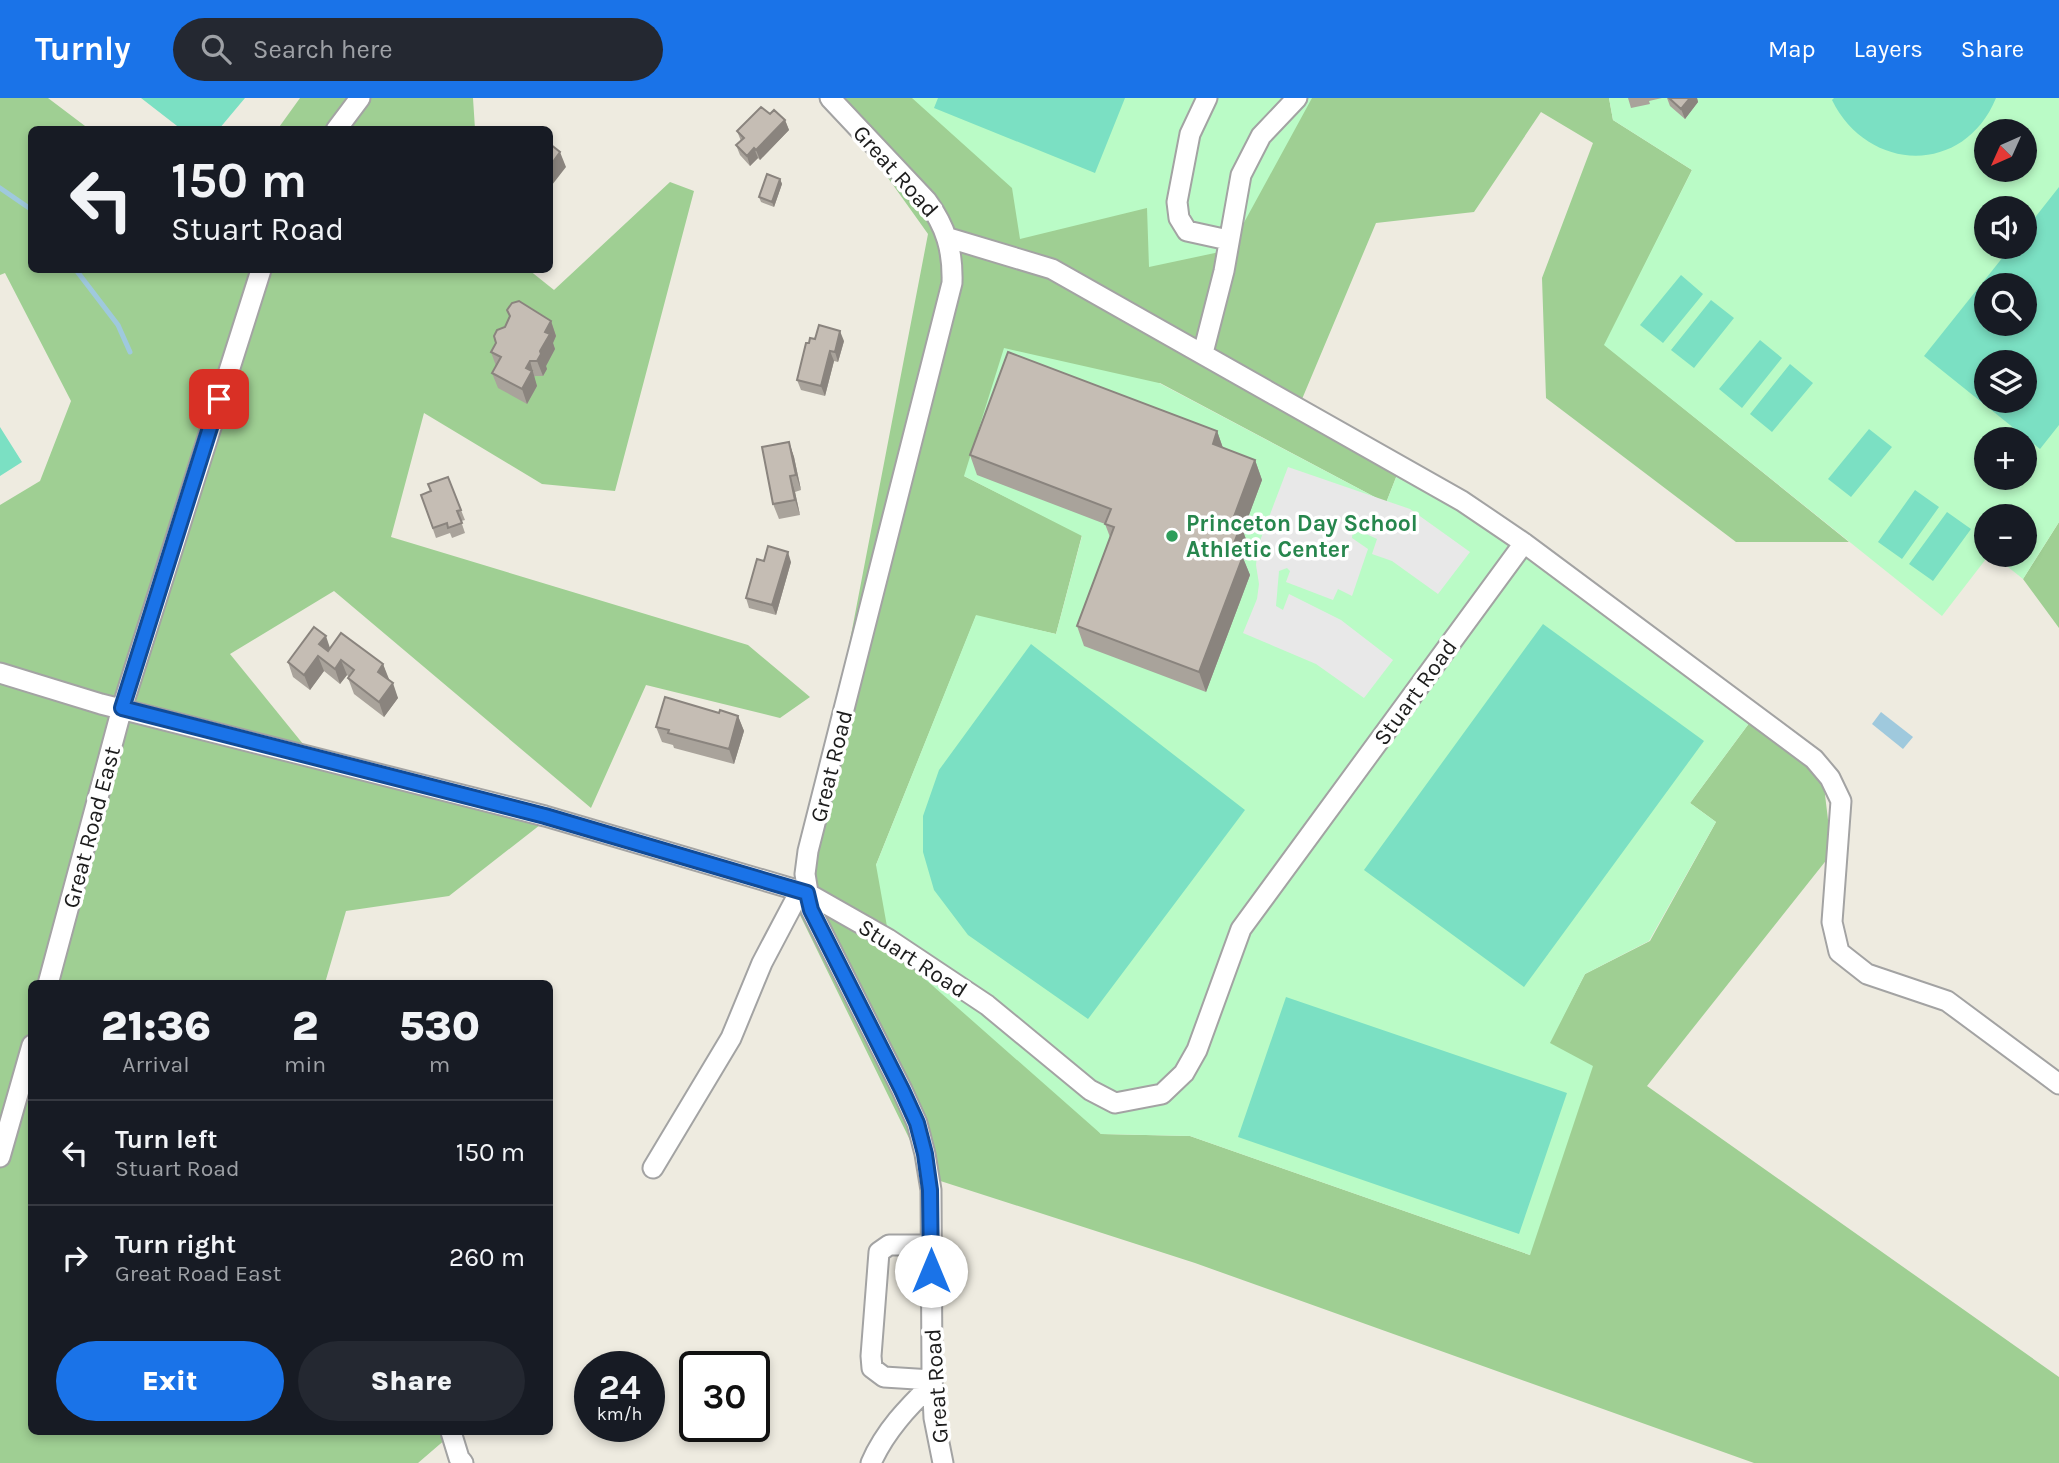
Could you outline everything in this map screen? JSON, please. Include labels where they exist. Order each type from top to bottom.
[{"type":"street","points":[[339,126],[360,98]]},
{"type":"street","name":"Great Road","points":[[830,98],[927,201],[939,217],[949,238],[953,260],[952,283],[808,851],[803,892],[902,1090],[917,1123],[925,1154],[930,1190],[934,1418],[943,1463]]},
{"type":"street","points":[[1207,98],[1190,134],[1177,202],[1179,218],[1186,231],[1228,240]]},
{"type":"street","points":[[1203,354],[1224,271],[1241,175],[1261,136],[1297,98]]},
{"type":"street","points":[[949,238],[1052,269],[1462,501],[1524,543],[1749,709],[1814,759],[1830,778],[1841,802],[1832,922],[1839,952],[1867,974],[1947,1001],[2059,1084]]},
{"type":"street","name":"Great Road East","points":[[49,980],[122,708],[260,273]]},
{"type":"street","name":"Stuart Road","points":[[0,673],[101,704],[545,816],[803,892],[888,939],[987,1005],[1090,1090],[1115,1103],[1162,1094],[1184,1073],[1197,1050],[1241,929],[1524,543]]},
{"type":"street","points":[[653,1168],[731,1038],[762,963],[803,892]]},
{"type":"street","points":[[0,1157],[5,1123],[28,1057]]},
{"type":"street","points":[[931,1245],[889,1245],[879,1252],[872,1368],[884,1377],[932,1382]]},
{"type":"street","points":[[871,1463],[887,1433],[904,1410],[932,1382]]},
{"type":"street","points":[[452,1435],[458,1458],[463,1463]]},
{"type":"green space","points":[[0,98],[48,98],[85,126],[28,126],[28,273],[533,273],[554,290],[670,182],[694,191],[615,491],[542,484],[424,413],[391,537],[748,645],[810,697],[780,718],[646,685],[591,808],[334,591],[230,654],[316,760],[554,814],[449,896],[346,911],[326,980],[28,980],[28,1435],[451,1435],[418,1463],[0,1463],[0,505],[40,481],[71,401],[5,273],[0,275]]},
{"type":"green space","points":[[141,98],[245,98],[222,126],[177,126]]},
{"type":"green space","points":[[300,98],[473,98],[475,126],[280,126]]},
{"type":"green space","points":[[831,98],[1609,98],[1613,120],[1692,170],[1605,345],[1849,542],[1736,542],[1546,398],[1542,278],[1593,143],[1541,112],[1474,212],[1376,223],[1297,411],[1402,462],[1386,503],[1160,383],[964,476],[1082,535],[1056,634],[976,616],[876,865],[1101,1134],[1190,1136],[1530,1255],[1549,1043],[1585,974],[1650,941],[1716,822],[1690,803],[1753,718],[1823,778],[1832,853],[1647,1086],[2059,1377],[2059,1463],[1754,1463],[1195,1263],[928,1177],[798,911],[928,234]]},
{"type":"green space","points":[[912,98],[1312,98],[1229,250],[1149,267],[1147,208],[1020,239],[1012,188]]},
{"type":"green space","points":[[938,98],[1125,98],[1095,173],[934,108]]},
{"type":"green space","points":[[1609,98],[2059,98],[2059,522],[2037,557],[2037,504],[1974,504],[1974,567],[1980,567],[1942,616],[1604,345],[1692,170],[1613,120]]},
{"type":"green space","points":[[1996,98],[1983,119],[1974,119],[1974,130],[1962,141],[1940,152],[1915,156],[1891,152],[1868,141],[1848,124],[1832,100]]},
{"type":"green space","points":[[2059,187],[2059,425],[2040,449],[2037,447],[2037,427],[2013,427],[1995,413],[2037,413],[2037,350],[1974,350],[1974,396],[1924,356],[1974,293],[1974,336],[2037,336],[2037,273],[1990,273],[2001,259],[2037,259],[2037,215]]},
{"type":"green space","points":[[1681,275],[1703,294],[1663,343],[1640,325]]},
{"type":"green space","points":[[1711,300],[1734,318],[1694,368],[1671,350]]},
{"type":"green space","points":[[1760,340],[1782,358],[1742,408],[1719,389]]},
{"type":"green space","points":[[1004,348],[1159,383],[1386,503],[1402,462],[1753,718],[1690,803],[1716,822],[1649,941],[1585,974],[1550,1043],[1593,1066],[1530,1255],[1190,1136],[1101,1134],[891,949],[876,865],[976,615],[1056,634],[1082,536],[964,476]]},
{"type":"green space","points":[[1790,364],[1813,383],[1772,432],[1750,414]]},
{"type":"green space","points":[[0,427],[22,462],[0,476]]},
{"type":"green space","points":[[1869,429],[1892,447],[1851,497],[1828,479]]},
{"type":"green space","points":[[1915,490],[1939,507],[1902,559],[1878,542]]},
{"type":"green space","points":[[1947,512],[1971,529],[1933,581],[1909,564]]},
{"type":"green space","points":[[2059,522],[2059,628],[2023,579],[2031,567],[2037,567],[2037,557]]},
{"type":"green space","points":[[2008,567],[2031,567],[2023,579]]},
{"type":"green space","points":[[1543,624],[1704,741],[1524,987],[1364,870]]},
{"type":"green space","points":[[1031,644],[1245,810],[1088,1019],[968,935],[934,890],[923,852],[923,816],[939,770]]},
{"type":"green space","points":[[1286,997],[1567,1093],[1519,1234],[1238,1137]]},
{"type":"shaded area","points":[[1288,467],[1410,509],[1470,552],[1438,594],[1392,561],[1372,554],[1377,539],[1360,531],[1353,530],[1352,538],[1368,549],[1352,596],[1338,589],[1333,600],[1286,582],[1290,571],[1287,568],[1279,571],[1276,606],[1283,610],[1289,594],[1341,620],[1393,660],[1364,698],[1316,664],[1243,633],[1257,599],[1258,546]]},
{"type":"water","points":[[1881,712],[1913,737],[1903,749],[1872,724]]},
{"type":"building","points":[[1669,98],[1690,98],[1681,109]]},
{"type":"building","points":[[761,107],[770,114],[774,110],[785,120],[747,156],[736,145],[744,138],[737,131]]},
{"type":"building","points":[[553,146],[560,152],[553,162]]},
{"type":"building","points":[[767,174],[780,179],[772,202],[759,197]]},
{"type":"building","points":[[519,301],[551,321],[545,332],[550,334],[540,351],[541,354],[537,361],[530,361],[526,368],[532,371],[522,389],[492,373],[501,357],[491,352],[496,343],[494,336],[497,330],[505,327],[510,316],[507,310],[512,303]]},
{"type":"building","points":[[819,325],[840,331],[835,352],[830,351],[821,386],[797,380],[806,343],[809,343],[810,338],[815,339]]},
{"type":"building","points":[[1008,352],[1217,431],[1213,444],[1255,460],[1232,522],[1241,525],[1231,551],[1243,556],[1199,672],[1077,626],[1114,527],[1105,524],[1111,509],[970,455]]},
{"type":"building","points":[[789,442],[796,475],[790,476],[795,500],[773,504],[762,447]]},
{"type":"building","points":[[448,477],[461,510],[457,511],[462,523],[448,528],[447,523],[433,528],[421,495],[431,491],[428,484]]},
{"type":"building","points":[[768,546],[788,552],[772,605],[746,598],[757,559],[764,561]]},
{"type":"building","points":[[314,627],[326,636],[319,644],[328,651],[341,633],[383,664],[378,672],[393,683],[379,702],[348,678],[354,670],[341,660],[335,669],[318,656],[304,675],[288,662]]},
{"type":"building","points":[[665,697],[738,716],[729,749],[668,733],[669,730],[656,727]]},
{"type":"waterway","points":[[0,188],[28,207]]},
{"type":"waterway","points":[[78,273],[118,325],[130,352]]},
{"type":"place","name":"Princeton Day School Athletic Center","points":[[1172,536]]},
{"type":"route","points":[[219,399],[122,708],[545,816],[807,893],[811,910],[917,1123],[930,1190],[931,1271]]}]
